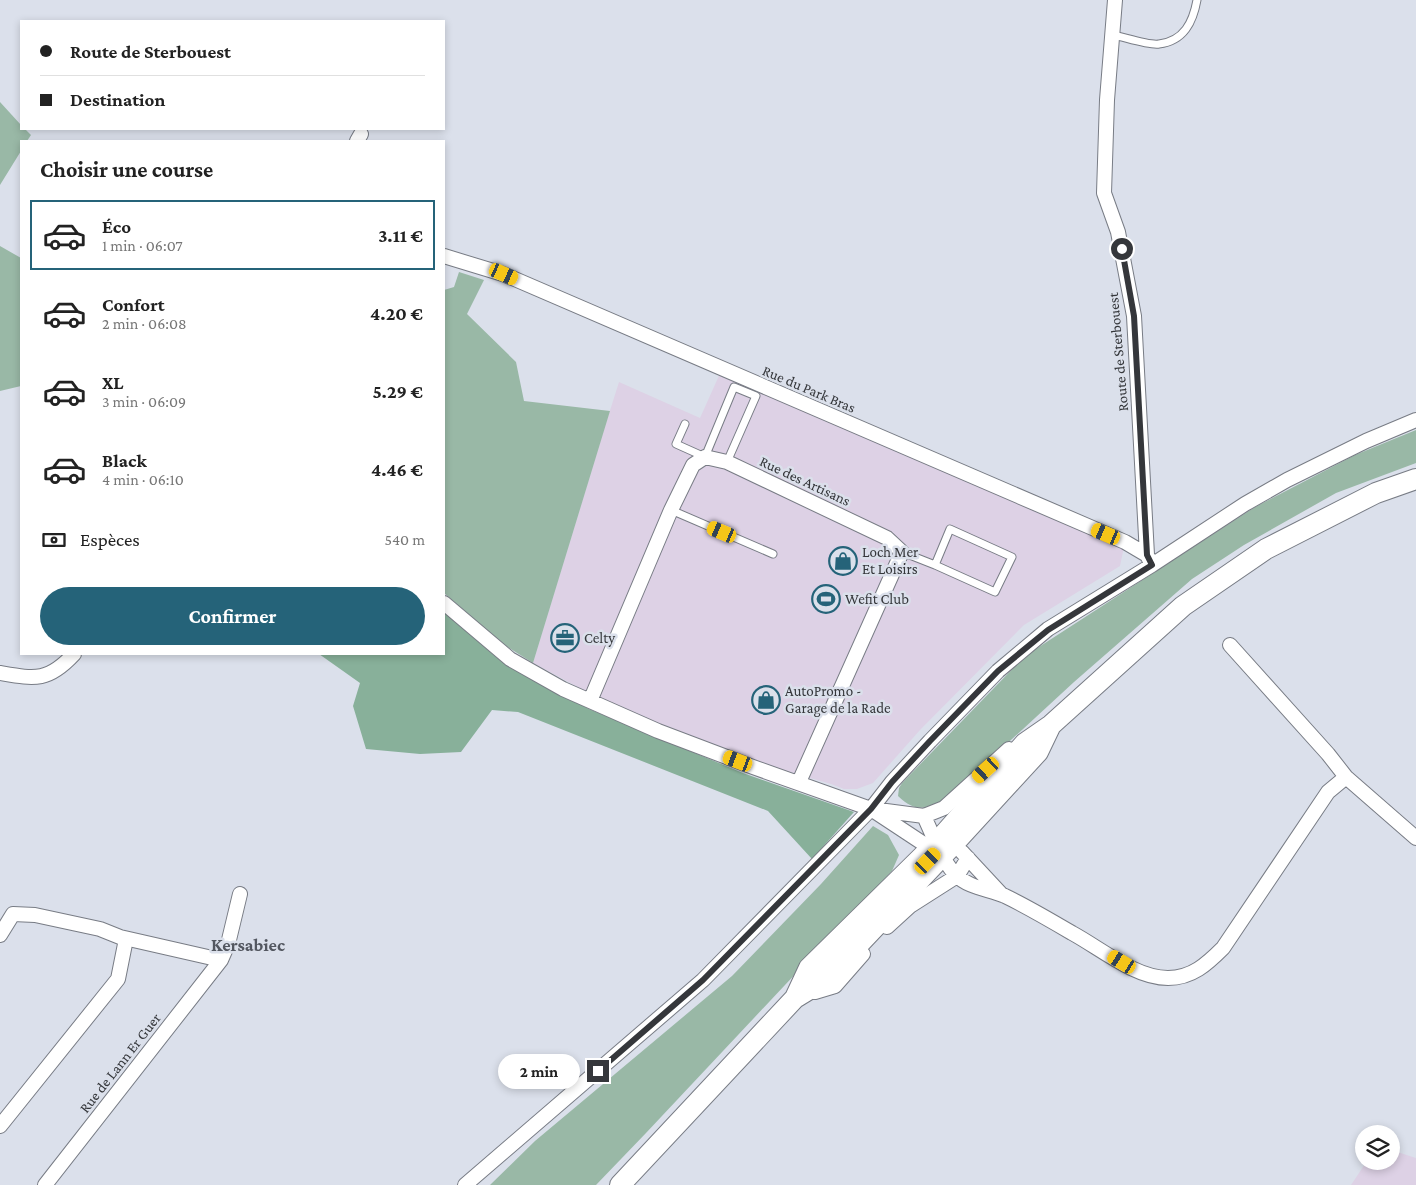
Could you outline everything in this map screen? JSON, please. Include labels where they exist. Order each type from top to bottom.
[{"type":"main road","points":[[620,1185],[795,998],[826,979],[942,849],[1038,752],[1051,725],[1183,606],[1266,549],[1376,493],[1416,479]]},
{"type":"street","name":"Route de Sterbouest","points":[[1115,0],[1107,100],[1104,193],[1118,232],[1134,316],[1150,560]]},
{"type":"street","name":"Rue du Park Bras","points":[[445,256],[504,274],[1125,542],[1150,560]]},
{"type":"street","points":[[465,1185],[703,980],[871,809],[892,782],[998,671],[1048,630],[1150,560],[1287,480],[1366,441],[1416,420]]},
{"type":"street","points":[[590,701],[671,510],[693,465],[705,457]]},
{"type":"street","name":"Rue des Artisans","points":[[705,457],[727,462],[888,538],[902,552]]},
{"type":"street","points":[[798,782],[902,552]]},
{"type":"street","points":[[445,604],[510,659],[563,689],[658,731],[871,809],[924,816],[944,808],[1028,732],[1051,725]]},
{"type":"street","points":[[1230,645],[1328,754],[1346,777],[1416,838]]},
{"type":"street","points":[[0,673],[32,678],[46,676],[65,664],[73,655]]},
{"type":"street","points":[[924,816],[957,876],[982,890],[1003,895],[1138,972],[1167,978],[1185,976],[1204,967],[1223,948],[1328,792],[1346,777]]},
{"type":"street","points":[[871,809],[924,844],[942,849],[958,849],[1003,895]]},
{"type":"street","points":[[795,998],[834,986],[879,935],[910,906],[957,876],[968,858]]},
{"type":"street","name":"Rue de Lann Er Guer","points":[[44,1185],[221,960],[228,944],[240,894]]},
{"type":"street","points":[[0,935],[13,914],[35,915],[100,929],[126,939],[221,960]]},
{"type":"street","points":[[0,1126],[118,979],[126,939]]},
{"type":"lane","points":[[1113,35],[1158,45],[1178,38],[1194,17],[1197,0]]},
{"type":"lane","points":[[685,424],[676,444],[705,457],[734,387],[756,396],[727,462]]},
{"type":"lane","points":[[671,510],[773,554]]},
{"type":"lane","points":[[902,552],[935,564],[995,592],[1012,557],[950,529],[935,564]]},
{"type":"shaded area","points":[[722,369],[1125,542],[1120,566],[1024,625],[920,730],[873,783],[857,789],[844,789],[765,765],[617,708],[533,663],[607,420],[619,382],[700,418]]},
{"type":"shaded area","points":[[1400,1153],[1416,1158],[1416,1185],[1351,1185],[1361,1170],[1400,1170]]},
{"type":"green space","points":[[0,102],[20,124],[20,130],[26,130],[31,135],[28,140],[20,140],[20,153],[0,185]]},
{"type":"green space","points":[[0,246],[20,257],[20,386],[0,391]]},
{"type":"green space","points":[[459,272],[484,280],[467,314],[516,362],[524,401],[610,411],[533,663],[503,644],[445,594],[445,290],[454,287]]},
{"type":"green space","points":[[1416,430],[1416,463],[1336,493],[1244,545],[1192,579],[1074,682],[947,799],[922,808],[905,802],[898,796],[902,783],[1025,656],[1255,507],[1355,455]]},
{"type":"green space","points":[[445,613],[496,657],[589,709],[743,773],[854,812],[812,859],[768,811],[518,712],[492,710],[461,752],[420,754],[366,749],[353,706],[360,683],[320,655],[445,655]]},
{"type":"green space","points":[[873,826],[888,835],[899,855],[892,871],[596,1185],[490,1185],[535,1141],[732,976],[821,884]]},
{"type":"place","name":"Loch Mer Et Loisirs","points":[[843,561]]},
{"type":"place","name":"Wefit Club","points":[[826,599]]},
{"type":"place","name":"Celty","points":[[565,638]]},
{"type":"place","name":"AutoPromo - Garage de la Rade","points":[[766,700]]},
{"type":"district","name":"Kersabiec","points":[[248,945]]},
{"type":"route","points":[[598,1071],[703,980],[871,809],[892,782],[998,671],[1048,630],[1152,565],[1147,555],[1134,316],[1122,249]]}]
